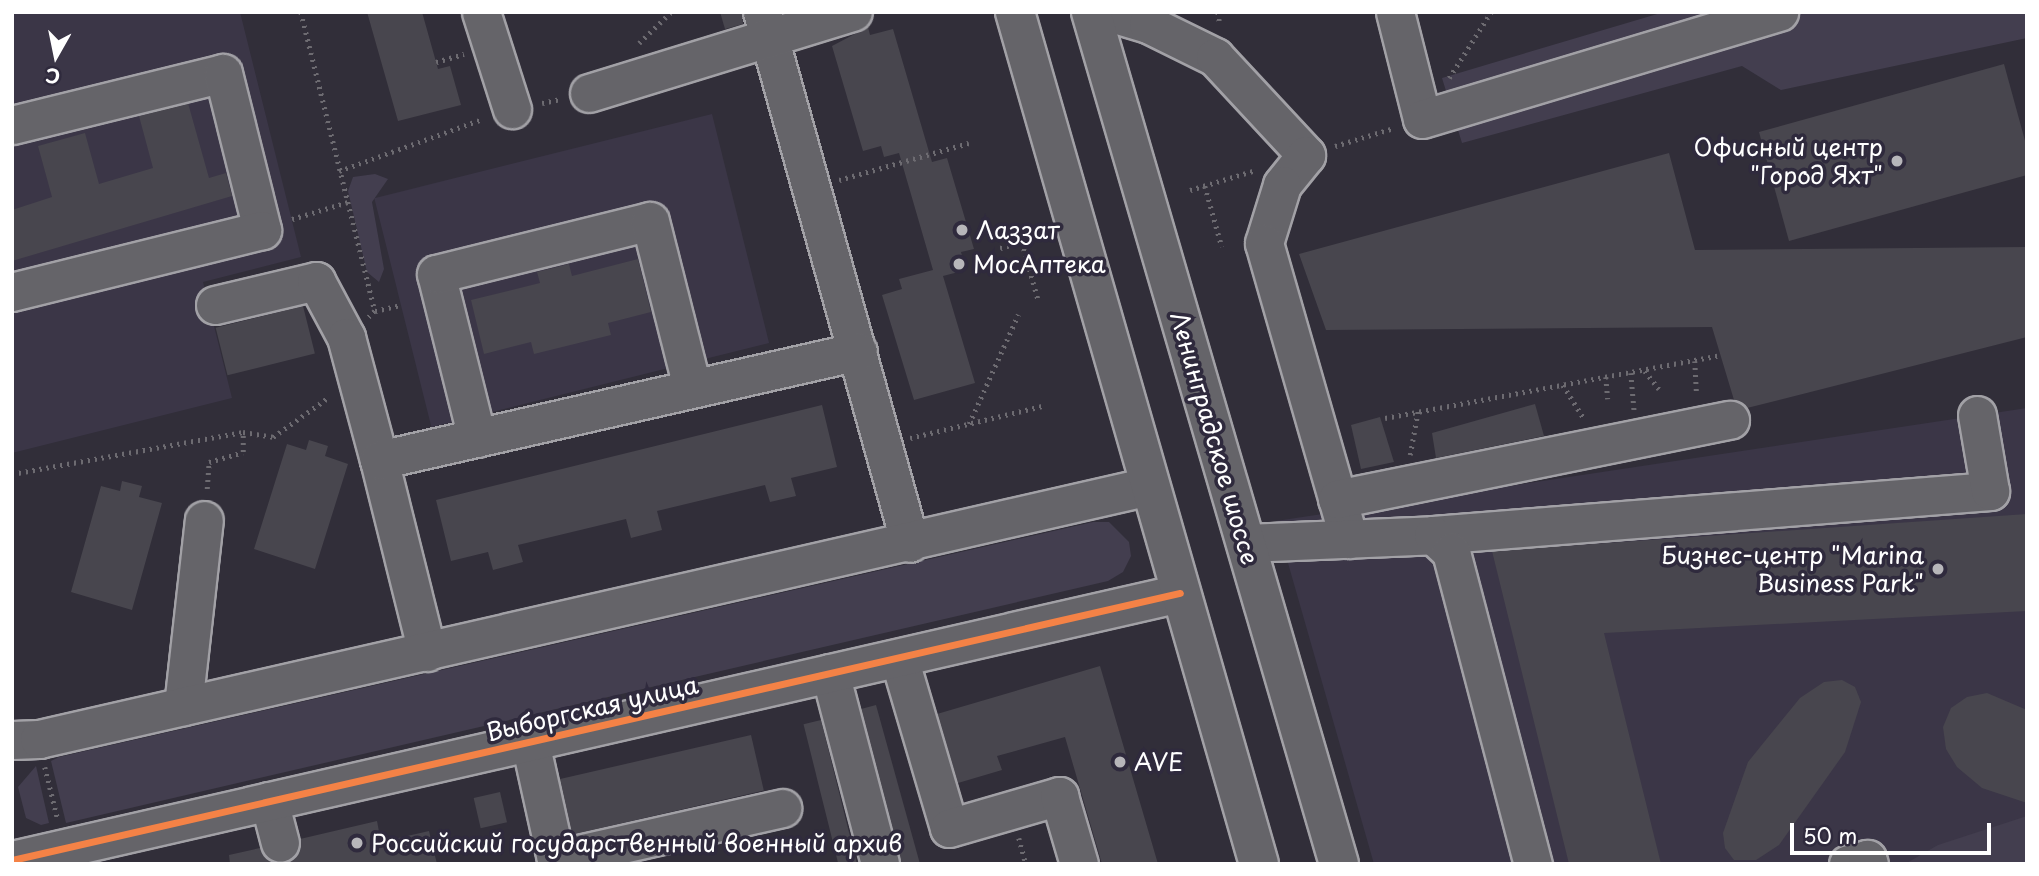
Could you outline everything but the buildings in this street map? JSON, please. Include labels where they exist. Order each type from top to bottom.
[{"type":"main road","points":[[1016,12],[1149,486],[1259,864]]},
{"type":"main road","name":"Ленинградское шоссе","points":[[1091,12],[1339,864]]},
{"type":"street","points":[[481,12],[512,109]]},
{"type":"street","points":[[589,93],[765,25],[853,12]]},
{"type":"street","points":[[1108,12],[1148,24],[1215,57],[1306,155],[1283,185],[1264,243],[1349,539]]},
{"type":"street","points":[[1395,12],[1422,119],[1779,12]]},
{"type":"street","points":[[765,25],[886,444],[910,543]]},
{"type":"street","points":[[12,125],[223,73],[262,230],[12,292]]},
{"type":"street","points":[[477,438],[436,274],[650,220],[692,387]]},
{"type":"street","points":[[215,305],[316,281],[346,337],[359,376],[427,652]]},
{"type":"street","points":[[379,460],[858,351]]},
{"type":"street","points":[[1246,543],[1433,535],[1990,491],[1977,415]]},
{"type":"street","points":[[1337,499],[1730,420]]},
{"type":"street","points":[[26,739],[427,652],[1149,486]]},
{"type":"street","points":[[183,706],[204,520]]},
{"type":"street","points":[[1433,535],[1451,552],[1533,864]]},
{"type":"street","name":"Выборгская улица","points":[[12,859],[1180,593]]},
{"type":"street","points":[[899,658],[949,828],[1059,796],[1079,864]]},
{"type":"street","points":[[830,673],[880,864]]},
{"type":"street","points":[[530,742],[556,859],[782,808]]},
{"type":"street","points":[[270,801],[279,844]]},
{"type":"street","points":[[1848,864],[1867,859],[1869,864]]},
{"type":"path","points":[[300,12],[375,311]]},
{"type":"path","points":[[1422,119],[1491,12]]},
{"type":"path","points":[[812,188],[970,143]]},
{"type":"path","points":[[1190,190],[1205,186],[1222,247]]},
{"type":"path","points":[[292,219],[348,202]]},
{"type":"path","points":[[1000,248],[1022,242],[1038,299]]},
{"type":"path","points":[[346,337],[375,311],[401,305]]},
{"type":"path","points":[[969,425],[1018,315]]},
{"type":"path","points":[[1385,418],[1717,356]]},
{"type":"path","points":[[1644,370],[1659,389]]},
{"type":"path","points":[[1630,373],[1634,414]]},
{"type":"path","points":[[12,474],[243,432],[273,437],[359,376]]},
{"type":"path","points":[[1606,377],[1608,399]]},
{"type":"path","points":[[886,444],[1042,406]]},
{"type":"path","points":[[1409,466],[1418,411]]},
{"type":"path","points":[[204,520],[209,462],[243,452],[243,432]]},
{"type":"path","points":[[26,739],[65,848]]},
{"type":"shaded area","points":[[12,12],[240,12],[301,257],[203,282],[232,398],[12,453]]},
{"type":"shaded area","points":[[1664,12],[2027,12],[2027,38],[1781,90],[1742,66],[1462,143],[1442,78]]},
{"type":"shaded area","points":[[712,114],[769,343],[431,427],[374,198]]},
{"type":"shaded area","points":[[375,174],[388,179],[372,202],[384,269],[379,282],[367,272],[348,191],[353,177]]},
{"type":"shaded area","points":[[2027,408],[2027,864],[1374,864],[1276,521]]},
{"type":"shaded area","points":[[1093,522],[1109,522],[1129,542],[1131,556],[1123,572],[1108,581],[66,823],[51,761],[59,757]]},
{"type":"shaded area","points":[[36,766],[49,823],[41,825],[26,818],[18,787]]},
{"type":"shaded area","points":[[2027,816],[2027,864],[1905,864],[1938,845]]},
{"type":"cycle path","points":[[12,860],[1180,593]]},
{"type":"place","name":"Офисный центр \"Город Яхт\"","points":[[1897,161]]},
{"type":"place","name":"Лаззат","points":[[962,230]]},
{"type":"place","name":"МосАптека","points":[[959,264]]},
{"type":"place","name":"Бизнес-центр \"Marina Business Park\"","points":[[1938,569]]},
{"type":"place","name":"AVE","points":[[1120,762]]},
{"type":"place","name":"Российский государственный военный архив","points":[[357,843]]}]
